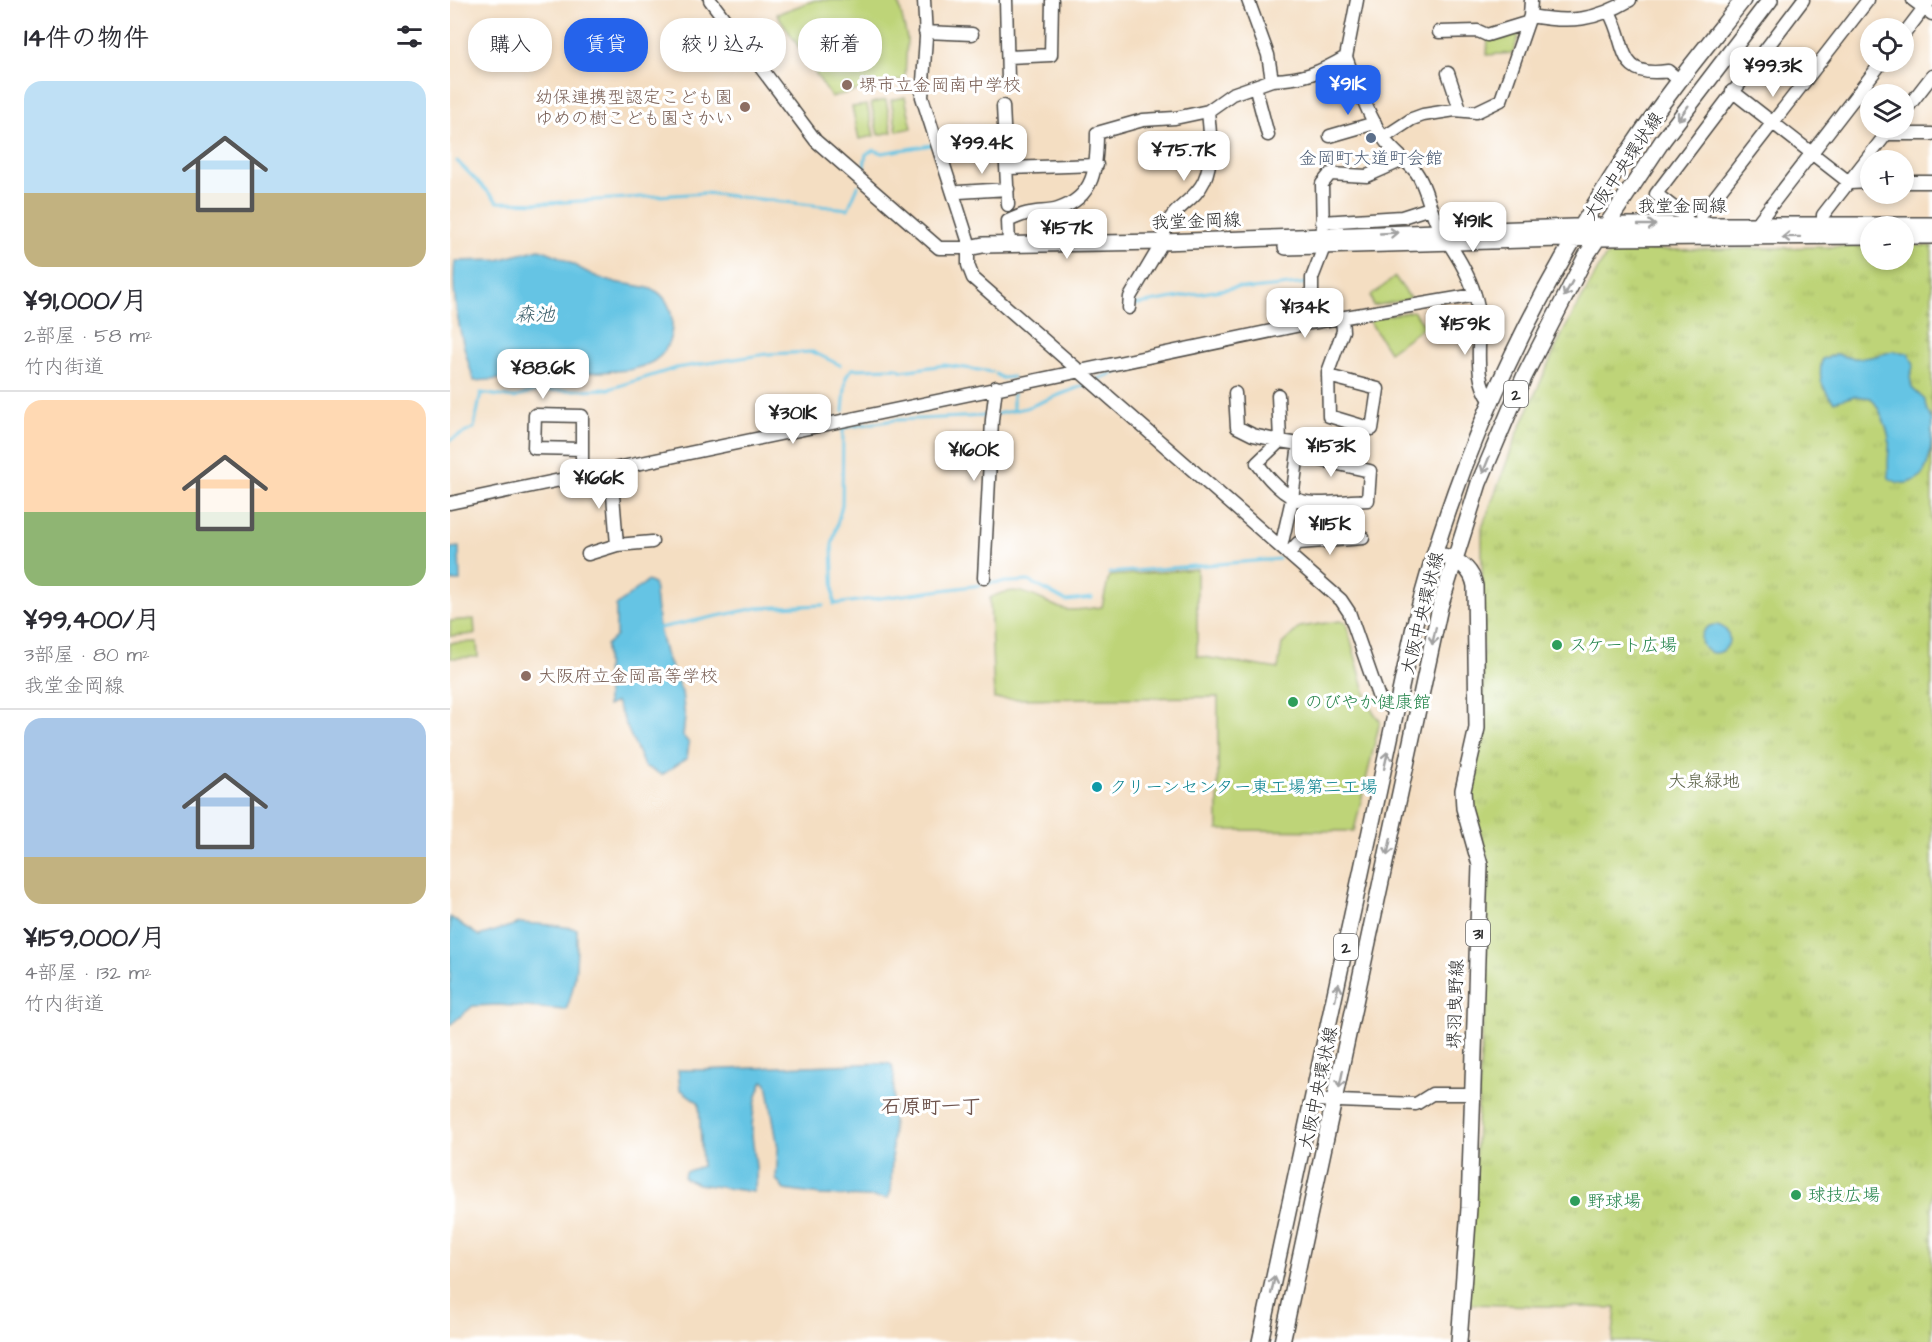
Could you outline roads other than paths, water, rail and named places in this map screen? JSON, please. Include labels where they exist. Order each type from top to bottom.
[{"type":"main road","name":"大阪中央環状線","points":[[1260,1342],[1414,627],[1433,553],[1491,401],[1536,306],[1572,240],[1633,144],[1743,0]]},
{"type":"main road","name":"大阪中央環状線","points":[[1282,1342],[1440,607],[1454,559],[1502,426],[1557,311],[1601,232],[1663,140],[1770,0]]},
{"type":"main road","name":"我堂金岡線","points":[[1323,235],[1452,243],[1572,240],[1601,232],[1689,226],[1756,225],[1860,235]]},
{"type":"main road","name":"我堂金岡線","points":[[968,248],[983,252],[1441,230],[1581,227],[1601,232],[1823,230],[1932,225]]},
{"type":"main road","points":[[1914,236],[1932,236]]},
{"type":"main road","name":"我堂金岡線","points":[[968,248],[1009,244],[1161,245]]},
{"type":"main road","points":[[1433,553],[1454,559]]},
{"type":"main road","name":"堺羽曳野線","points":[[1454,559],[1469,570],[1475,586],[1477,728],[1463,790],[1464,808],[1480,865],[1469,1208],[1459,1342]]},
{"type":"street","points":[[710,0],[816,141],[939,248],[968,248]]},
{"type":"street","points":[[924,0],[922,97],[968,240],[968,265],[973,278],[1341,600],[1349,612],[1379,698],[1396,712]]},
{"type":"street","points":[[1006,0],[1008,80]]},
{"type":"street","points":[[1008,57],[1051,55],[1052,0]]},
{"type":"street","points":[[1248,0],[1268,55],[1272,80]]},
{"type":"street","points":[[1357,0],[1346,57],[1383,138],[1420,179],[1430,208],[1441,230],[1452,243],[1475,295],[1481,330],[1478,377],[1482,391],[1491,401]]},
{"type":"street","points":[[1383,138],[1412,119],[1460,109],[1476,112],[1501,100],[1528,20],[1531,0]]},
{"type":"street","points":[[1439,32],[1478,30],[1487,35],[1528,20],[1568,22],[1609,12],[1630,0]]},
{"type":"street","points":[[1689,226],[1686,217],[1656,194],[1803,0]]},
{"type":"street","points":[[1701,215],[1868,0]]},
{"type":"street","points":[[1913,0],[1928,7],[1914,23]]},
{"type":"street","points":[[1609,12],[1616,25],[1623,56],[1630,65],[1651,72],[1668,71],[1680,81]]},
{"type":"street","points":[[925,32],[972,34]]},
{"type":"street","points":[[1009,244],[1008,221],[1028,213],[1055,210],[1068,205],[1084,192],[1094,177],[1097,165],[1097,134],[1134,122],[1175,118],[1208,111],[1232,94],[1272,80],[1301,79],[1324,70],[1346,57]]},
{"type":"street","points":[[1448,72],[1460,109]]},
{"type":"street","points":[[1756,225],[1874,72]]},
{"type":"street","points":[[1914,100],[1929,83]]},
{"type":"street","points":[[1255,86],[1268,135]]},
{"type":"street","points":[[1732,91],[1850,183],[1860,182]]},
{"type":"street","points":[[1003,106],[1008,168],[1008,205]]},
{"type":"street","points":[[1129,308],[1130,297],[1161,245],[1163,234],[1174,213],[1204,180],[1212,145],[1208,111]]},
{"type":"street","points":[[1330,136],[1375,123]]},
{"type":"street","points":[[1914,133],[1932,134]]},
{"type":"street","points":[[1823,230],[1823,215],[1884,138]]},
{"type":"street","points":[[1312,322],[1312,278],[1323,235],[1322,184],[1330,174],[1367,176],[1403,160]]},
{"type":"street","points":[[1008,168],[1097,165]]},
{"type":"street","points":[[1914,182],[1932,182]]},
{"type":"street","points":[[959,192],[1008,189]]},
{"type":"street","points":[[1323,235],[1402,217],[1430,208]]},
{"type":"street","points":[[450,503],[1312,322],[1475,295]]},
{"type":"street","points":[[1328,376],[1378,389],[1372,429],[1329,416],[1328,376],[1342,331],[1342,317]]},
{"type":"street","points":[[984,578],[992,420],[996,387]]},
{"type":"street","points":[[1235,393],[1237,427],[1253,435],[1299,444],[1285,550]]},
{"type":"street","points":[[1278,395],[1280,441],[1257,463],[1275,487],[1292,499],[1312,503],[1368,500],[1370,471],[1298,455]]},
{"type":"street","points":[[582,449],[534,448],[535,415],[582,416],[582,449],[582,476]]},
{"type":"street","points":[[605,471],[613,495],[617,545]]},
{"type":"street","points":[[1285,550],[1298,543],[1363,538]]},
{"type":"street","points":[[588,554],[617,545],[652,542]]},
{"type":"street","points":[[1313,1100],[1335,1103],[1416,1104],[1432,1094],[1471,1094]]},
{"type":"water","name":"森池","points":[[539,249],[556,255],[597,277],[656,291],[663,297],[671,314],[671,333],[665,350],[652,362],[629,370],[474,381],[456,305],[455,261],[498,260]]},
{"type":"water","points":[[1893,351],[1908,353],[1914,364],[1910,376],[1912,388],[1925,400],[1926,409],[1932,421],[1930,454],[1925,470],[1921,476],[1908,483],[1899,483],[1889,478],[1888,434],[1880,412],[1871,398],[1854,396],[1834,402],[1823,387],[1820,372],[1822,359],[1837,354],[1851,358],[1865,358]]},
{"type":"water","points":[[459,547],[460,581],[450,581],[450,548]]},
{"type":"water","points":[[647,581],[654,584],[659,628],[665,653],[682,692],[685,718],[683,736],[689,743],[687,758],[662,775],[644,766],[616,702],[607,706],[606,645],[616,636],[616,606]]},
{"type":"water","points":[[1715,625],[1725,629],[1729,639],[1725,649],[1715,653],[1705,649],[1701,639],[1705,629]]},
{"type":"water","points":[[450,917],[479,936],[520,923],[577,929],[574,980],[566,1010],[498,1005],[473,1006],[450,1025]]},
{"type":"water","points":[[887,1063],[892,1065],[894,1076],[891,1191],[888,1198],[820,1195],[784,1190],[776,1179],[778,1148],[767,1083],[763,1081],[756,1098],[753,1119],[752,1139],[756,1177],[753,1192],[698,1184],[684,1178],[685,1172],[702,1166],[699,1103],[680,1089],[678,1070]]},
{"type":"waterway","points":[[1729,85],[1795,0]]},
{"type":"waterway","points":[[863,173],[866,154],[874,150],[882,153],[931,145]]},
{"type":"waterway","points":[[457,161],[498,202],[549,203],[705,193],[848,209],[858,186]]},
{"type":"waterway","points":[[1133,305],[1238,287],[1252,289],[1308,283]]},
{"type":"waterway","points":[[450,440],[474,428],[481,393],[514,398],[534,391],[609,389],[676,368],[767,354],[813,352],[840,365]]},
{"type":"waterway","points":[[843,411],[846,377],[852,369],[897,368],[902,371],[945,365],[992,372]]},
{"type":"waterway","points":[[1098,379],[1122,370],[1125,366]]},
{"type":"waterway","points":[[996,374],[1002,378],[1013,377]]},
{"type":"waterway","points":[[997,414],[1026,408],[1087,384]]},
{"type":"waterway","points":[[1013,394],[1013,410]]},
{"type":"waterway","points":[[843,428],[895,420],[986,416]]},
{"type":"waterway","points":[[834,604],[832,545],[842,505],[843,430]]},
{"type":"waterway","points":[[1109,573],[1279,559]]},
{"type":"waterway","points":[[988,583],[1029,581],[1066,601],[1092,598]]},
{"type":"waterway","points":[[834,604],[981,585]]},
{"type":"waterway","points":[[659,628],[757,608],[823,605]]},
{"type":"place","name":"堺市立金岡南中学校","points":[[847,85]]},
{"type":"place","name":"幼保連携型認定こども園 ゆめの樹こども園さかい","points":[[745,107]]},
{"type":"place","name":"金岡町大道町会館","points":[[1371,138]]},
{"type":"place","name":"スケート広場","points":[[1557,645]]},
{"type":"place","name":"大阪府立金岡高等学校","points":[[526,676]]},
{"type":"place","name":"のびやか健康館","points":[[1293,702]]},
{"type":"place","name":"クリーンセンター東工場第二工場","points":[[1097,787]]},
{"type":"place","name":"球技広場","points":[[1796,1195]]},
{"type":"place","name":"野球場","points":[[1575,1201]]},
{"type":"district","name":"石原町一丁","points":[[931,1106]]},
{"type":"park label","name":"大泉緑地","points":[[1704,781]]}]
